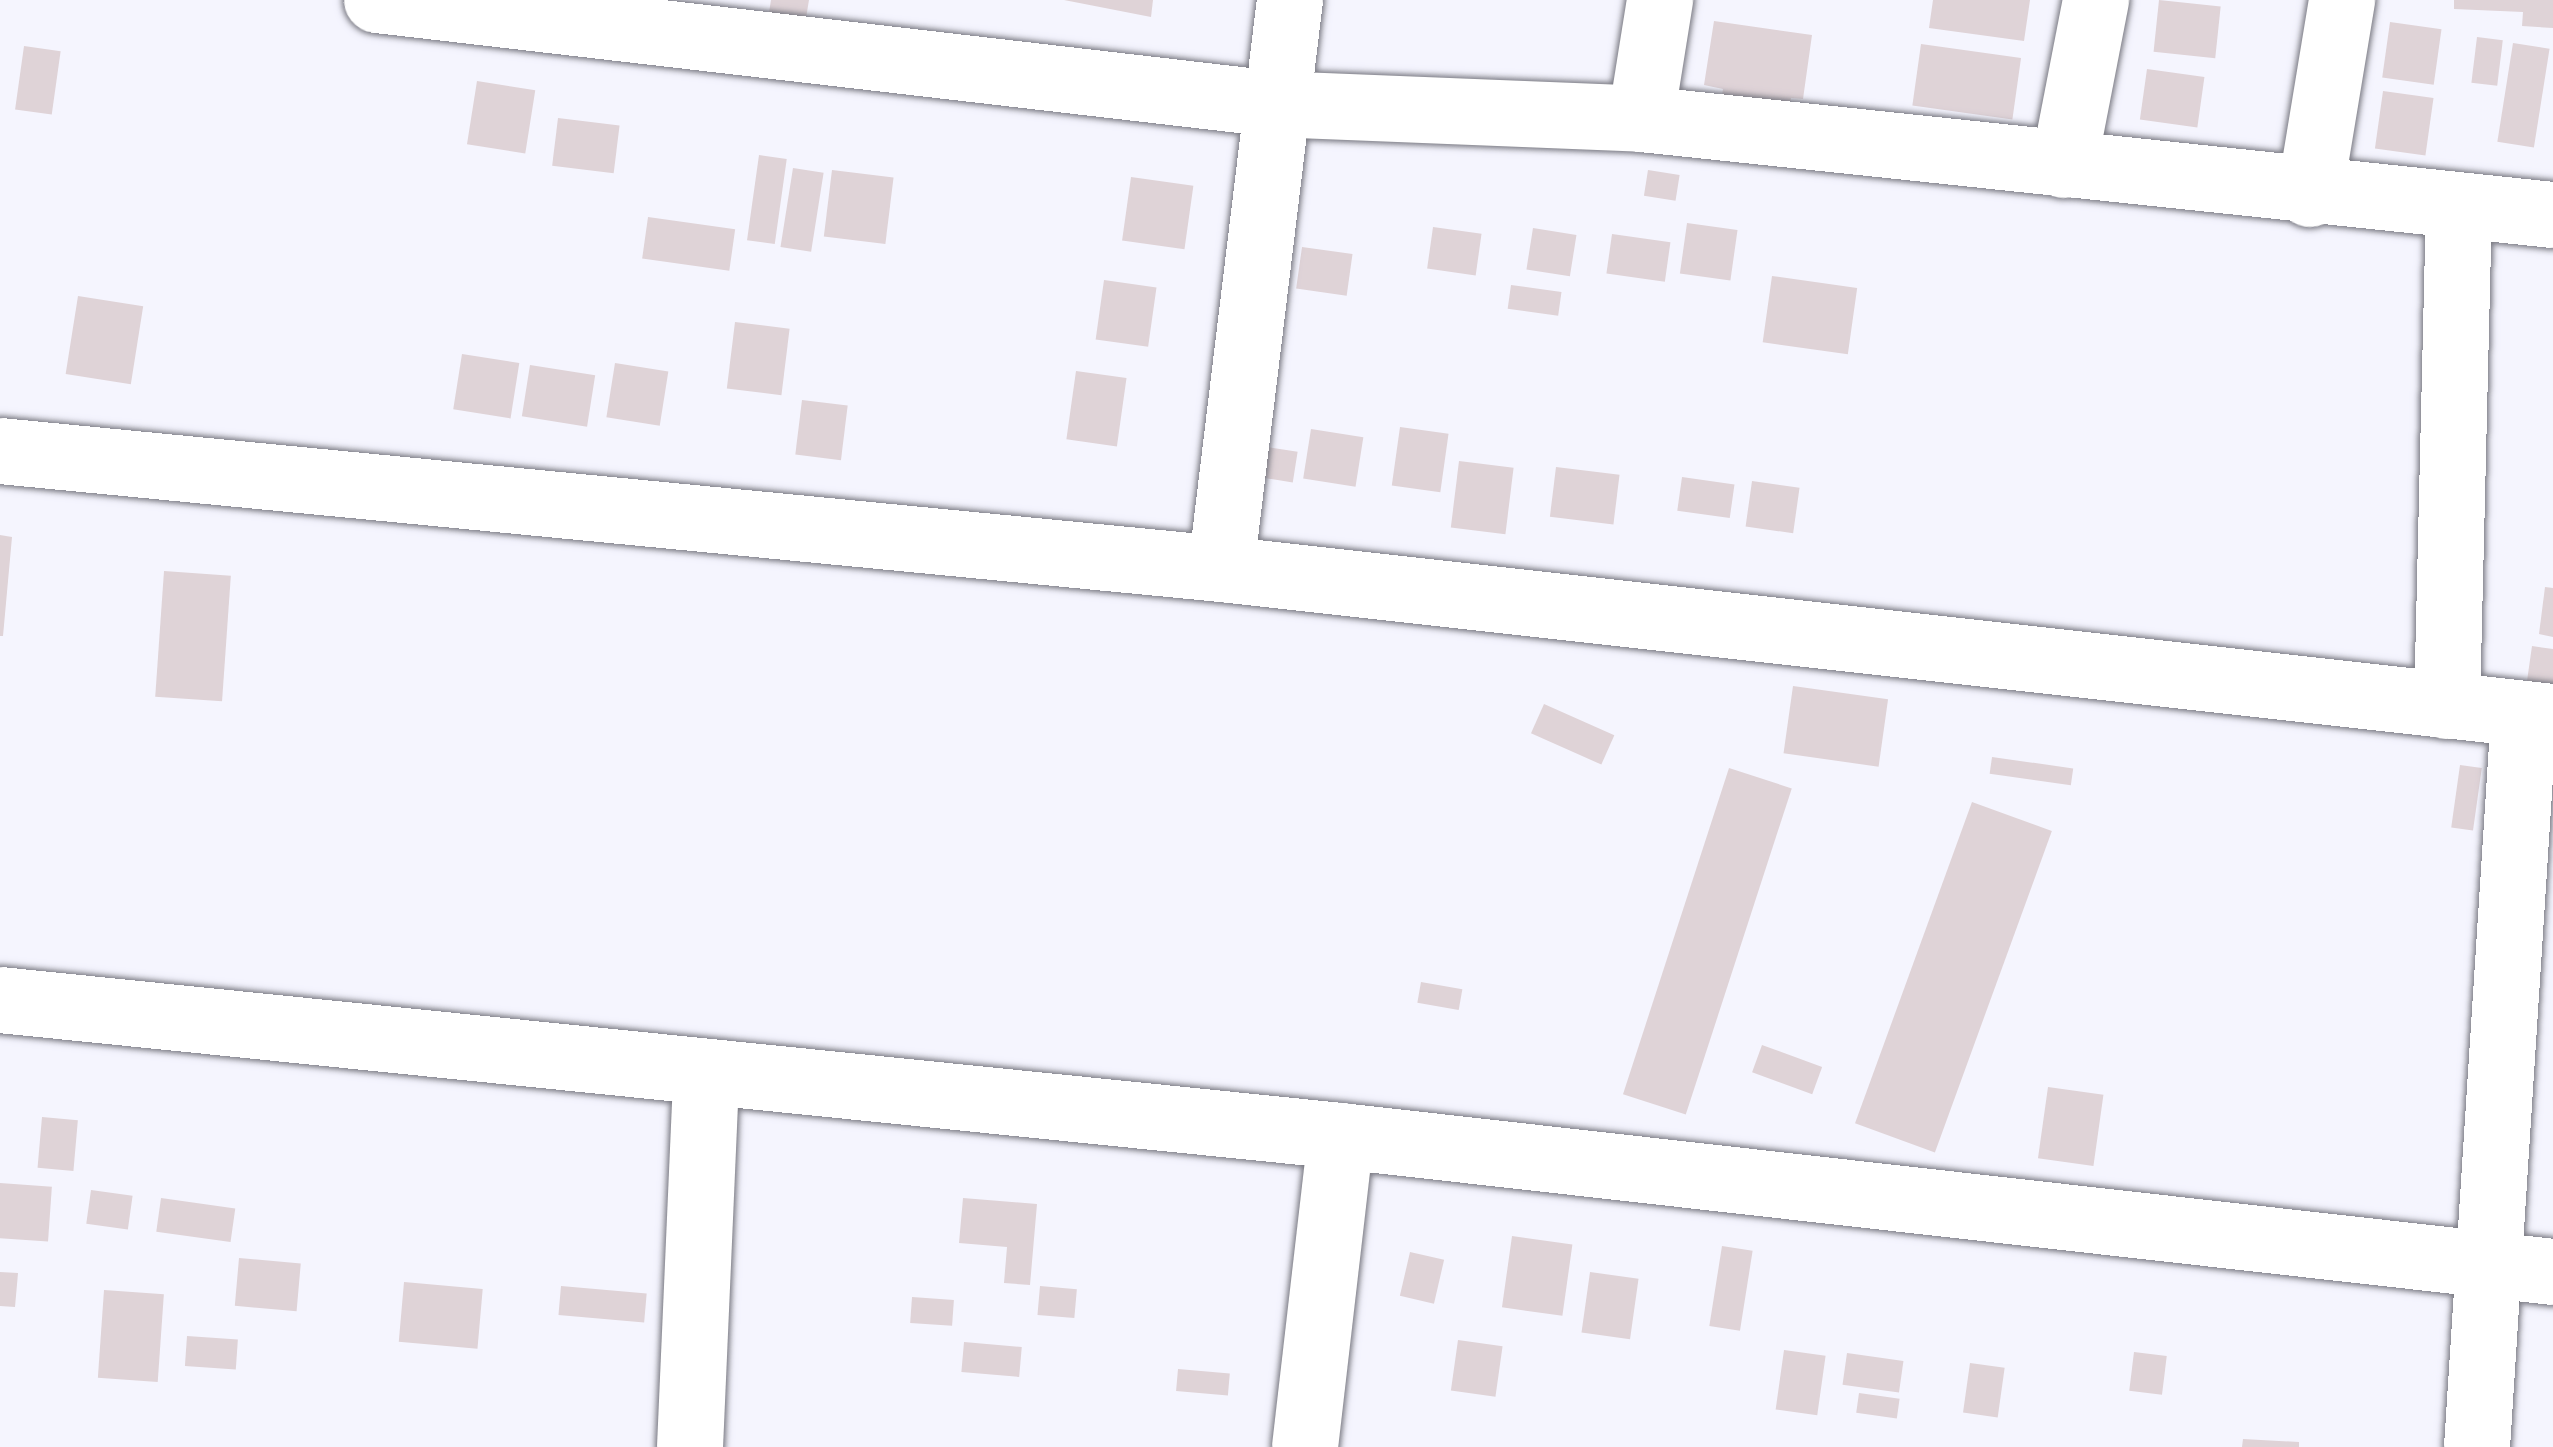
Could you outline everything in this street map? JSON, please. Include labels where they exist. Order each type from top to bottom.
[{"type":"street","points":[[377,0],[635,15],[1275,104],[1641,119],[2310,194],[2553,214]]},
{"type":"street","points":[[1221,569],[1290,0]]},
{"type":"street","points":[[1641,119],[1660,0]]},
{"type":"street","points":[[2064,165],[2096,0]]},
{"type":"street","points":[[2310,194],[2342,0]]},
{"type":"street","points":[[2447,706],[2459,206]]},
{"type":"street","points":[[0,451],[1221,569],[2538,716],[2488,1265],[2477,1447]]},
{"type":"street","points":[[0,1000],[706,1076],[1341,1136],[2553,1272]]},
{"type":"street","points":[[690,1447],[706,1076]]},
{"type":"street","points":[[1305,1447],[1341,1136]]},
{"type":"building","points":[[771,0],[809,0],[804,30],[767,25]]},
{"type":"building","points":[[1064,0],[1153,0],[1151,17]]},
{"type":"building","points":[[1933,0],[2030,0],[2024,41],[1929,28]]},
{"type":"building","points":[[2159,0],[2221,6],[2215,58],[2154,52]]},
{"type":"building","points":[[2454,0],[2553,0],[2553,28],[2522,26],[2523,12],[2454,9]]},
{"type":"building","points":[[1714,21],[1812,35],[1803,99],[1791,98],[1787,116],[1720,106],[1723,89],[1704,85]]},
{"type":"building","points":[[2390,22],[2441,29],[2434,85],[2382,77]]},
{"type":"building","points":[[2477,37],[2503,40],[2497,86],[2471,83]]},
{"type":"building","points":[[2513,43],[2550,49],[2534,148],[2497,142]]},
{"type":"building","points":[[1921,44],[2021,58],[2012,119],[1912,105]]},
{"type":"building","points":[[24,46],[61,51],[52,115],[15,109]]},
{"type":"building","points":[[2147,69],[2204,77],[2197,128],[2140,120]]},
{"type":"building","points":[[477,81],[535,90],[525,153],[467,144]]},
{"type":"building","points":[[2383,91],[2434,98],[2425,156],[2375,148]]},
{"type":"building","points":[[558,118],[620,126],[614,173],[552,166]]},
{"type":"building","points":[[759,155],[787,159],[775,244],[747,240]]},
{"type":"building","points":[[793,168],[824,173],[811,252],[780,247]]},
{"type":"building","points":[[832,170],[894,178],[885,244],[824,237]]},
{"type":"building","points":[[1648,170],[1680,175],[1676,201],[1644,196]]},
{"type":"building","points":[[1131,177],[1193,186],[1184,249],[1122,240]]},
{"type":"building","points":[[648,217],[735,229],[729,271],[642,259]]},
{"type":"building","points":[[1687,223],[1738,230],[1730,281],[1680,274]]},
{"type":"building","points":[[1433,227],[1482,234],[1476,275],[1427,269]]},
{"type":"building","points":[[1533,228],[1576,235],[1570,276],[1526,269]]},
{"type":"building","points":[[1612,234],[1670,242],[1665,282],[1606,274]]},
{"type":"building","points":[[1302,247],[1353,254],[1347,296],[1296,289]]},
{"type":"building","points":[[1772,276],[1857,288],[1848,354],[1763,342]]},
{"type":"building","points":[[1104,280],[1156,287],[1148,347],[1096,339]]},
{"type":"building","points":[[1511,285],[1562,292],[1558,316],[1508,309]]},
{"type":"building","points":[[78,296],[143,306],[131,384],[66,374]]},
{"type":"building","points":[[735,322],[790,329],[781,395],[727,389]]},
{"type":"building","points":[[462,354],[519,363],[511,418],[453,409]]},
{"type":"building","points":[[615,363],[668,371],[660,426],[606,417]]},
{"type":"building","points":[[530,365],[595,375],[587,427],[522,416]]},
{"type":"building","points":[[1076,371],[1127,378],[1117,446],[1066,439]]},
{"type":"building","points":[[802,400],[848,406],[841,460],[795,455]]},
{"type":"building","points":[[1400,427],[1449,434],[1440,492],[1392,485]]},
{"type":"building","points":[[1311,429],[1363,437],[1356,487],[1303,478]]},
{"type":"building","points":[[1267,447],[1298,452],[1293,482],[1262,478]]},
{"type":"building","points":[[1459,461],[1514,468],[1505,534],[1451,528]]},
{"type":"building","points":[[1556,467],[1620,475],[1613,524],[1550,517]]},
{"type":"building","points":[[1682,477],[1734,484],[1730,518],[1677,511]]},
{"type":"building","points":[[1752,481],[1800,488],[1793,533],[1746,527]]},
{"type":"building","points":[[0,535],[12,537],[3,636],[0,636]]},
{"type":"building","points":[[164,571],[231,576],[222,701],[155,697]]},
{"type":"building","points":[[2545,587],[2553,588],[2553,637],[2539,634]]},
{"type":"building","points":[[2532,646],[2553,649],[2553,692],[2526,688]]},
{"type":"building","points":[[1793,686],[1888,699],[1879,767],[1784,753]]},
{"type":"building","points":[[1544,704],[1614,735],[1601,765],[1531,733]]},
{"type":"building","points":[[1992,757],[2073,768],[2071,785],[1990,774]]},
{"type":"building","points":[[2460,765],[2482,768],[2473,830],[2451,827]]},
{"type":"building","points":[[1729,768],[1792,788],[1686,1115],[1623,1094]]},
{"type":"building","points":[[1972,802],[2052,831],[1935,1152],[1855,1123]]},
{"type":"building","points":[[1421,982],[1462,989],[1459,1010],[1417,1003]]},
{"type":"building","points":[[1762,1045],[1822,1067],[1812,1094],[1752,1072]]},
{"type":"building","points":[[2048,1087],[2103,1095],[2093,1166],[2038,1158]]},
{"type":"building","points":[[42,1117],[78,1120],[73,1171],[38,1168]]},
{"type":"building","points":[[0,1183],[52,1187],[48,1241],[0,1238]]},
{"type":"building","points":[[91,1190],[133,1196],[128,1230],[86,1224]]},
{"type":"building","points":[[161,1198],[235,1208],[231,1242],[156,1232]]},
{"type":"building","points":[[963,1198],[1037,1204],[1030,1285],[1004,1283],[1007,1247],[959,1243]]},
{"type":"building","points":[[1512,1236],[1572,1244],[1562,1316],[1502,1307]]},
{"type":"building","points":[[1722,1246],[1753,1251],[1740,1331],[1709,1326]]},
{"type":"building","points":[[1410,1252],[1444,1260],[1434,1304],[1400,1296]]},
{"type":"building","points":[[239,1258],[301,1263],[297,1311],[235,1306]]},
{"type":"building","points":[[0,1272],[18,1273],[15,1307],[0,1306]]},
{"type":"building","points":[[1590,1272],[1639,1279],[1630,1339],[1582,1332]]},
{"type":"building","points":[[404,1282],[483,1289],[477,1349],[399,1342]]},
{"type":"building","points":[[561,1286],[647,1293],[644,1322],[558,1315]]},
{"type":"building","points":[[1040,1286],[1077,1289],[1074,1318],[1037,1315]]},
{"type":"building","points":[[104,1290],[164,1294],[158,1382],[98,1378]]},
{"type":"building","points":[[912,1297],[954,1300],[952,1326],[910,1323]]},
{"type":"building","points":[[187,1336],[238,1340],[236,1369],[185,1366]]},
{"type":"building","points":[[1458,1340],[1503,1346],[1495,1397],[1451,1391]]},
{"type":"building","points":[[964,1342],[1022,1347],[1019,1377],[961,1372]]},
{"type":"building","points":[[1784,1350],[1826,1356],[1817,1415],[1776,1409]]},
{"type":"building","points":[[2134,1352],[2167,1356],[2162,1395],[2129,1391]]},
{"type":"building","points":[[1847,1353],[1903,1361],[1899,1393],[1843,1385]]},
{"type":"building","points":[[1970,1363],[2005,1368],[1998,1417],[1963,1413]]},
{"type":"building","points":[[1178,1369],[1230,1374],[1228,1395],[1176,1391]]},
{"type":"building","points":[[1859,1393],[1900,1399],[1897,1419],[1856,1413]]},
{"type":"building","points":[[2243,1439],[2299,1442],[2299,1447],[2242,1447]]}]
